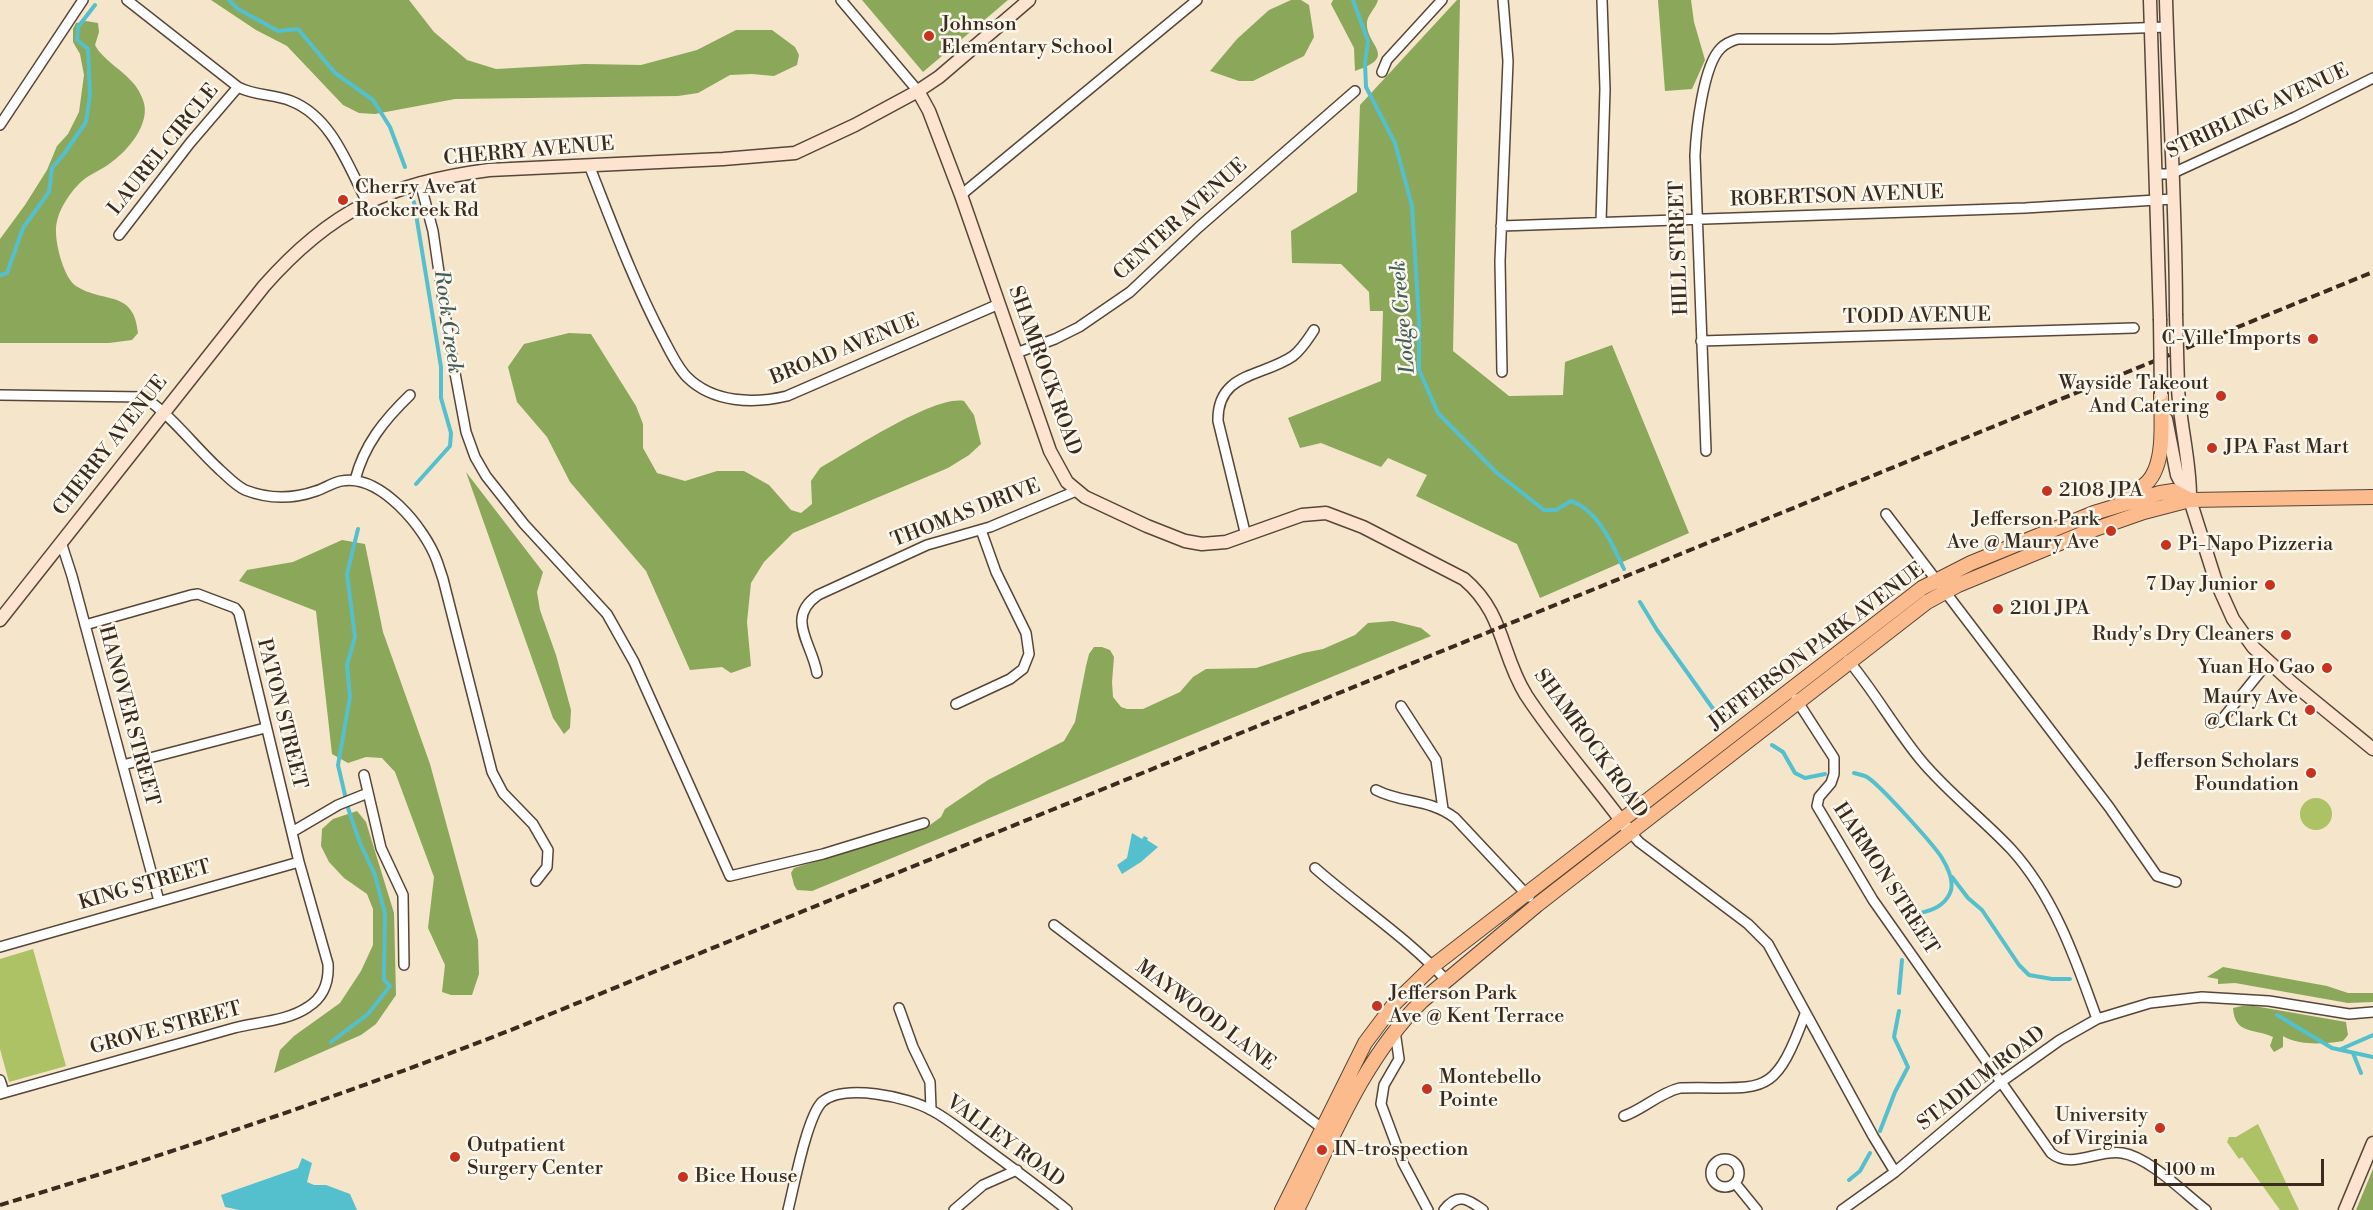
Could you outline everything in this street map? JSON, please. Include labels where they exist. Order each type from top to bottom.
[{"type":"main road","points":[[2094,513],[2144,485],[2155,471],[2160,457],[2162,394]]},
{"type":"main road","name":"JEFFERSON PARK AVENUE","points":[[1282,1210],[1378,1054],[1408,1015],[1446,980],[1537,905],[1927,602],[1941,586],[1971,563],[2094,513],[2173,491],[2190,500]]},
{"type":"main road","points":[[2190,500],[2373,497]]},
{"type":"main road","name":"JEFFERSON PARK AVENUE","points":[[1298,1210],[1365,1043],[1395,1003],[1433,966],[1922,588],[1941,586],[2144,512],[2190,500]]},
{"type":"street","points":[[0,125],[84,0]]},
{"type":"street","points":[[127,0],[238,87],[255,94],[292,101],[317,117],[327,128],[367,202]]},
{"type":"street","name":"SHAMROCK ROAD","points":[[841,0],[918,92],[929,111],[961,195],[1050,451],[1060,472],[1076,490],[1084,497],[1123,516],[1185,541],[1213,544],[1246,537],[1302,515],[1326,513],[1363,527],[1464,579],[1480,594],[1492,612],[1510,663],[1527,695],[1631,833],[1639,842],[1756,931],[1776,956],[1805,1014],[1895,1172]]},
{"type":"street","name":"CHERRY AVENUE","points":[[0,620],[163,411],[280,267],[326,226],[367,202],[400,187],[489,170],[723,159],[795,153],[918,92],[939,77],[1029,0]]},
{"type":"street","points":[[961,195],[1197,0]]},
{"type":"street","points":[[1382,72],[1387,60],[1442,0]]},
{"type":"street","points":[[1502,372],[1500,261],[1508,61],[1503,0]]},
{"type":"street","points":[[1601,222],[1605,89],[1602,0]]},
{"type":"street","points":[[2150,0],[2162,394],[2177,475],[2190,500],[2225,604],[2242,633],[2269,661],[2373,749]]},
{"type":"street","points":[[2166,0],[2171,174],[2176,228],[2178,388],[2181,425],[2190,472],[2190,500]]},
{"type":"street","points":[[2151,27],[2167,27]]},
{"type":"street","name":"HILL STREET","points":[[1706,451],[1695,156],[1697,124],[1711,68],[1720,48],[1738,39],[1832,39],[2151,27]]},
{"type":"street","name":"STRIBLING AVENUE","points":[[2157,174],[2171,174],[2373,78]]},
{"type":"street","name":"LAUREL CIRCLE","points":[[119,235],[190,143],[238,87]]},
{"type":"street","name":"CENTER AVENUE","points":[[1016,353],[1055,339],[1079,327],[1130,292],[1199,227],[1355,91]]},
{"type":"street","name":"BROAD AVENUE","points":[[589,165],[642,293],[676,361],[692,382],[720,396],[750,401],[787,396],[999,304]]},
{"type":"street","points":[[420,182],[433,231],[449,341],[466,432],[475,457],[486,476],[524,524],[607,614],[634,662],[730,876],[824,854],[924,822]]},
{"type":"street","name":"ROBERTSON AVENUE","points":[[1501,226],[2173,200]]},
{"type":"street","name":"TODD AVENUE","points":[[1701,341],[1858,335],[2037,333],[2134,328]]},
{"type":"street","points":[[1246,537],[1218,421],[1220,403],[1229,388],[1237,381],[1285,361],[1295,354],[1314,330]]},
{"type":"street","points":[[0,395],[144,398],[163,411],[204,456],[237,486],[246,490],[261,495],[289,497],[304,495],[343,481],[355,480],[369,484],[402,509],[419,528],[435,556],[443,579],[492,772],[503,793],[533,824],[548,850],[547,867],[536,881]]},
{"type":"street","points":[[355,480],[369,443],[393,412],[410,395]]},
{"type":"street","name":"THOMAS DRIVE","points":[[817,673],[812,651],[801,626],[805,608],[811,600],[927,545],[981,530],[1076,490]]},
{"type":"street","points":[[1886,514],[2109,807],[2157,876],[2176,882]]},
{"type":"street","points":[[956,704],[1011,679],[1023,669],[1029,654],[1026,633],[996,573],[981,530]]},
{"type":"street","name":"HANOVER STREET","points":[[61,542],[159,901]]},
{"type":"street","name":"PATON STREET","points":[[85,625],[198,594],[235,608],[239,613],[265,728],[328,964],[327,981]]},
{"type":"street","points":[[1840,651],[1920,758],[2012,851],[2028,872],[2061,927],[2097,1019]]},
{"type":"street","points":[[2220,722],[2269,661]]},
{"type":"street","name":"HARMON STREET","points":[[1789,690],[1834,758],[1834,774],[1831,783],[1817,802],[1821,814],[1873,900],[2001,1082]]},
{"type":"street","points":[[1401,705],[1436,760],[1443,809]]},
{"type":"street","points":[[123,765],[265,728]]},
{"type":"street","points":[[364,775],[381,848],[403,895],[404,964]]},
{"type":"street","points":[[1376,790],[1392,798],[1428,803],[1443,809],[1455,818],[1537,905]]},
{"type":"street","points":[[292,832],[338,805],[368,793]]},
{"type":"street","name":"KING STREET","points":[[0,947],[299,862]]},
{"type":"street","points":[[1315,868],[1433,966],[1446,980]]},
{"type":"street","name":"MAYWOOD LANE","points":[[1054,925],[1328,1133]]},
{"type":"street","name":"GROVE STREET","points":[[2,1093],[296,1013],[313,1004],[320,996],[327,981]]},
{"type":"street","name":"STADIUM ROAD","points":[[1842,1210],[1895,1172],[2001,1082],[2060,1040],[2097,1019],[2150,1003],[2202,997],[2269,1001],[2349,1014],[2373,1012]]},
{"type":"street","points":[[899,1008],[913,1047],[930,1082],[931,1109]]},
{"type":"street","points":[[1624,1116],[1680,1088],[1743,1089],[1768,1081],[1783,1066],[1793,1048],[1805,1014]]},
{"type":"street","points":[[1395,1031],[1399,1059],[1384,1085],[1381,1104],[1403,1163],[1428,1210]]},
{"type":"street","points":[[0,1080],[2,1093]]},
{"type":"street","points":[[2001,1082],[2051,1153],[2060,1161],[2071,1161],[2103,1153],[2123,1153],[2145,1161],[2206,1210]]},
{"type":"street","name":"VALLEY ROAD","points":[[788,1210],[813,1116],[823,1102],[841,1093],[861,1093],[903,1100],[931,1109],[1017,1170],[1067,1210]]},
{"type":"street","points":[[2345,1210],[2373,1143]]},
{"type":"street","points":[[954,1210],[983,1185],[1017,1170]]},
{"type":"street","points":[[1735,1183],[1757,1210]]},
{"type":"street","points":[[1444,1210],[1458,1199],[1472,1202],[1483,1210]]},
{"type":"green space","points":[[211,0],[409,0],[434,32],[467,60],[496,69],[585,64],[641,65],[697,50],[736,30],[772,30],[795,47],[799,55],[797,65],[774,76],[730,75],[698,93],[678,96],[455,99],[375,114],[359,113],[343,105],[287,46],[256,30]]},
{"type":"green space","name":"Johnson Elementary School","points":[[862,0],[1008,0],[923,72]]},
{"type":"green space","points":[[1291,0],[1301,0],[1309,5],[1314,37],[1304,56],[1253,81],[1239,81],[1210,71],[1237,39],[1269,10]]},
{"type":"green space","points":[[1333,0],[1378,0],[1367,22],[1378,55],[1376,60],[1368,66],[1355,71],[1354,48],[1331,4]]},
{"type":"green space","points":[[1457,0],[1460,0],[1453,351],[1509,396],[1563,395],[1565,362],[1612,345],[1689,533],[1540,598],[1517,544],[1416,496],[1427,475],[1388,458],[1381,467],[1321,443],[1300,448],[1288,418],[1381,381],[1383,311],[1370,311],[1369,292],[1341,264],[1292,263],[1291,231],[1357,192],[1360,105]]},
{"type":"green space","points":[[1658,0],[1691,0],[1694,22],[1705,60],[1692,89],[1665,91]]},
{"type":"green space","points":[[86,21],[98,23],[99,32],[95,45],[135,85],[143,100],[144,118],[130,145],[116,159],[88,176],[72,192],[60,211],[56,225],[57,245],[64,269],[72,282],[87,291],[124,304],[131,310],[138,333],[132,340],[109,343],[0,343],[0,239],[47,170],[57,146],[68,134],[79,112],[84,75],[80,54],[73,42],[73,29],[76,23]]},
{"type":"green space","points":[[569,333],[591,334],[636,406],[643,424],[643,448],[657,473],[685,481],[717,471],[744,471],[769,485],[791,510],[801,513],[812,504],[811,481],[820,468],[892,426],[933,407],[950,401],[964,401],[974,415],[981,444],[969,455],[948,468],[793,533],[764,562],[751,583],[747,622],[751,666],[731,673],[722,667],[690,670],[646,571],[570,482],[547,437],[517,402],[508,367],[524,344]]},
{"type":"green space","points":[[466,472],[543,572],[537,592],[540,610],[556,655],[571,710],[570,728],[564,734],[553,718]]},
{"type":"green space","points":[[342,540],[365,544],[383,632],[430,764],[478,940],[479,974],[472,995],[451,995],[442,992],[445,965],[428,928],[434,877],[395,772],[382,758],[366,757],[348,763],[332,754],[316,611],[239,581],[247,570],[293,562]]},
{"type":"green space","points":[[1393,621],[1421,628],[1431,636],[812,891],[797,890],[794,885],[791,873],[794,868],[930,825],[941,817],[945,809],[988,780],[1064,741],[1075,722],[1089,654],[1094,647],[1110,650],[1114,657],[1113,697],[1121,707],[1143,709],[1180,692],[1193,677],[1206,669],[1256,668],[1323,649],[1355,635],[1368,623]]},
{"type":"green space","points":[[2316,798],[2327,803],[2332,814],[2327,825],[2316,830],[2305,825],[2300,814],[2305,803]]},
{"type":"green space","points":[[357,811],[366,822],[394,913],[396,995],[376,1024],[361,1035],[274,1073],[280,1050],[294,1036],[340,1003],[361,971],[373,945],[373,909],[367,894],[344,878],[329,862],[321,846],[322,829],[333,819]]},
{"type":"green space","points":[[33,949],[66,1066],[9,1082],[0,1049],[0,959]]},
{"type":"green space","points":[[2223,967],[2327,986],[2348,993],[2373,993],[2373,1002],[2348,1003],[2235,983],[2218,984],[2218,979],[2207,977]]},
{"type":"green space","points":[[2254,1006],[2346,1022],[2348,1035],[2343,1041],[2320,1043],[2304,1043],[2283,1036],[2283,1047],[2274,1052],[2270,1046],[2273,1037],[2247,1029],[2237,1023],[2233,1008]]},
{"type":"green space","points":[[2258,1124],[2299,1210],[2280,1210],[2242,1157],[2239,1159],[2227,1142],[2229,1137],[2236,1137]]},
{"type":"green space","points":[[2373,1169],[2373,1210],[2356,1210]]},
{"type":"water","points":[[1132,833],[1142,839],[1144,836],[1148,838],[1147,840],[1158,847],[1141,862],[1122,874],[1117,865],[1127,858]]},
{"type":"water","points":[[302,1158],[312,1163],[307,1182],[314,1185],[326,1185],[350,1194],[357,1210],[239,1210],[225,1207],[221,1195],[298,1168]]},
{"type":"waterway","name":"Rock Creek","points":[[229,0],[238,9],[278,31],[298,29],[335,73],[373,100],[390,127],[405,167]]},
{"type":"waterway","name":"Lodge Creek","points":[[1353,0],[1368,41],[1365,63],[1366,87],[1395,143],[1412,206],[1419,321],[1419,370],[1438,413],[1497,473],[1544,510],[1556,510],[1571,501],[1589,512],[1604,529],[1624,569]]},
{"type":"waterway","points":[[0,275],[7,273],[23,228],[49,192],[52,168],[86,122],[90,95],[88,49],[77,40],[78,27],[95,5]]},
{"type":"waterway","name":"Rock Creek","points":[[414,202],[441,367],[441,398],[451,433],[450,446],[416,484]]},
{"type":"waterway","points":[[331,1042],[368,1014],[390,986],[384,980],[385,914],[375,875],[360,843],[348,808],[338,765],[350,697],[347,665],[355,637],[347,574],[358,529]]},
{"type":"waterway","name":"Lodge Creek","points":[[1640,602],[1657,630],[1721,720]]},
{"type":"waterway","name":"Lodge Creek","points":[[1772,745],[1783,752],[1795,773],[1805,778],[1825,774]]},
{"type":"waterway","name":"Lodge Creek","points":[[1854,773],[1867,777],[1894,802],[1937,851],[1950,875],[1952,884],[1947,899],[1932,910],[1908,917],[1907,921]]},
{"type":"waterway","points":[[1952,877],[1968,898],[1982,910],[2019,965],[2029,975],[2070,979]]},
{"type":"waterway","name":"Lodge Creek","points":[[1899,993],[1902,960]]},
{"type":"waterway","name":"Lodge Creek","points":[[1880,1131],[1895,1092],[1908,1067],[1894,1037],[1899,1011]]},
{"type":"waterway","points":[[2277,1015],[2332,1048],[2373,1057]]},
{"type":"waterway","points":[[2341,1049],[2373,1035]]},
{"type":"waterway","points":[[2353,1053],[2361,1073]]},
{"type":"waterway","name":"Lodge Creek","points":[[1849,1180],[1860,1171],[1870,1153]]},
{"type":"railway","points":[[0,1205],[262,1121],[521,1026],[2373,272]]},
{"type":"place","name":"Johnson Elementary School","points":[[929,36]]},
{"type":"place","name":"Cherry Ave at Rockcreek Rd","points":[[343,200]]},
{"type":"place","name":"C-Ville Imports","points":[[2313,339]]},
{"type":"place","name":"Wayside Takeout And Catering","points":[[2221,396]]},
{"type":"place","name":"JPA Fast Mart","points":[[2212,448]]},
{"type":"place","name":"2108 JPA","points":[[2047,491]]},
{"type":"place","name":"Jefferson Park Ave @ Maury Ave","points":[[2111,531]]},
{"type":"place","name":"Pi-Napo Pizzeria","points":[[2166,545]]},
{"type":"place","name":"7 Day Junior","points":[[2270,585]]},
{"type":"place","name":"2101 JPA","points":[[1998,609]]},
{"type":"place","name":"Rudy's Dry Cleaners","points":[[2286,635]]},
{"type":"place","name":"Yuan Ho Gao","points":[[2327,668]]},
{"type":"place","name":"Maury Ave @ Clark Ct","points":[[2310,710]]},
{"type":"place","name":"Jefferson Scholars Foundation","points":[[2311,773]]},
{"type":"place","name":"Jefferson Park Ave @ Kent Terrace","points":[[1377,1006]]},
{"type":"place","name":"Montebello Pointe","points":[[1427,1089]]},
{"type":"place","name":"University of Virginia","points":[[2160,1128]]},
{"type":"place","name":"IN-trospection","points":[[1322,1150]]},
{"type":"place","name":"Outpatient Surgery Center","points":[[455,1157]]},
{"type":"place","name":"Bice House","points":[[683,1177]]}]
